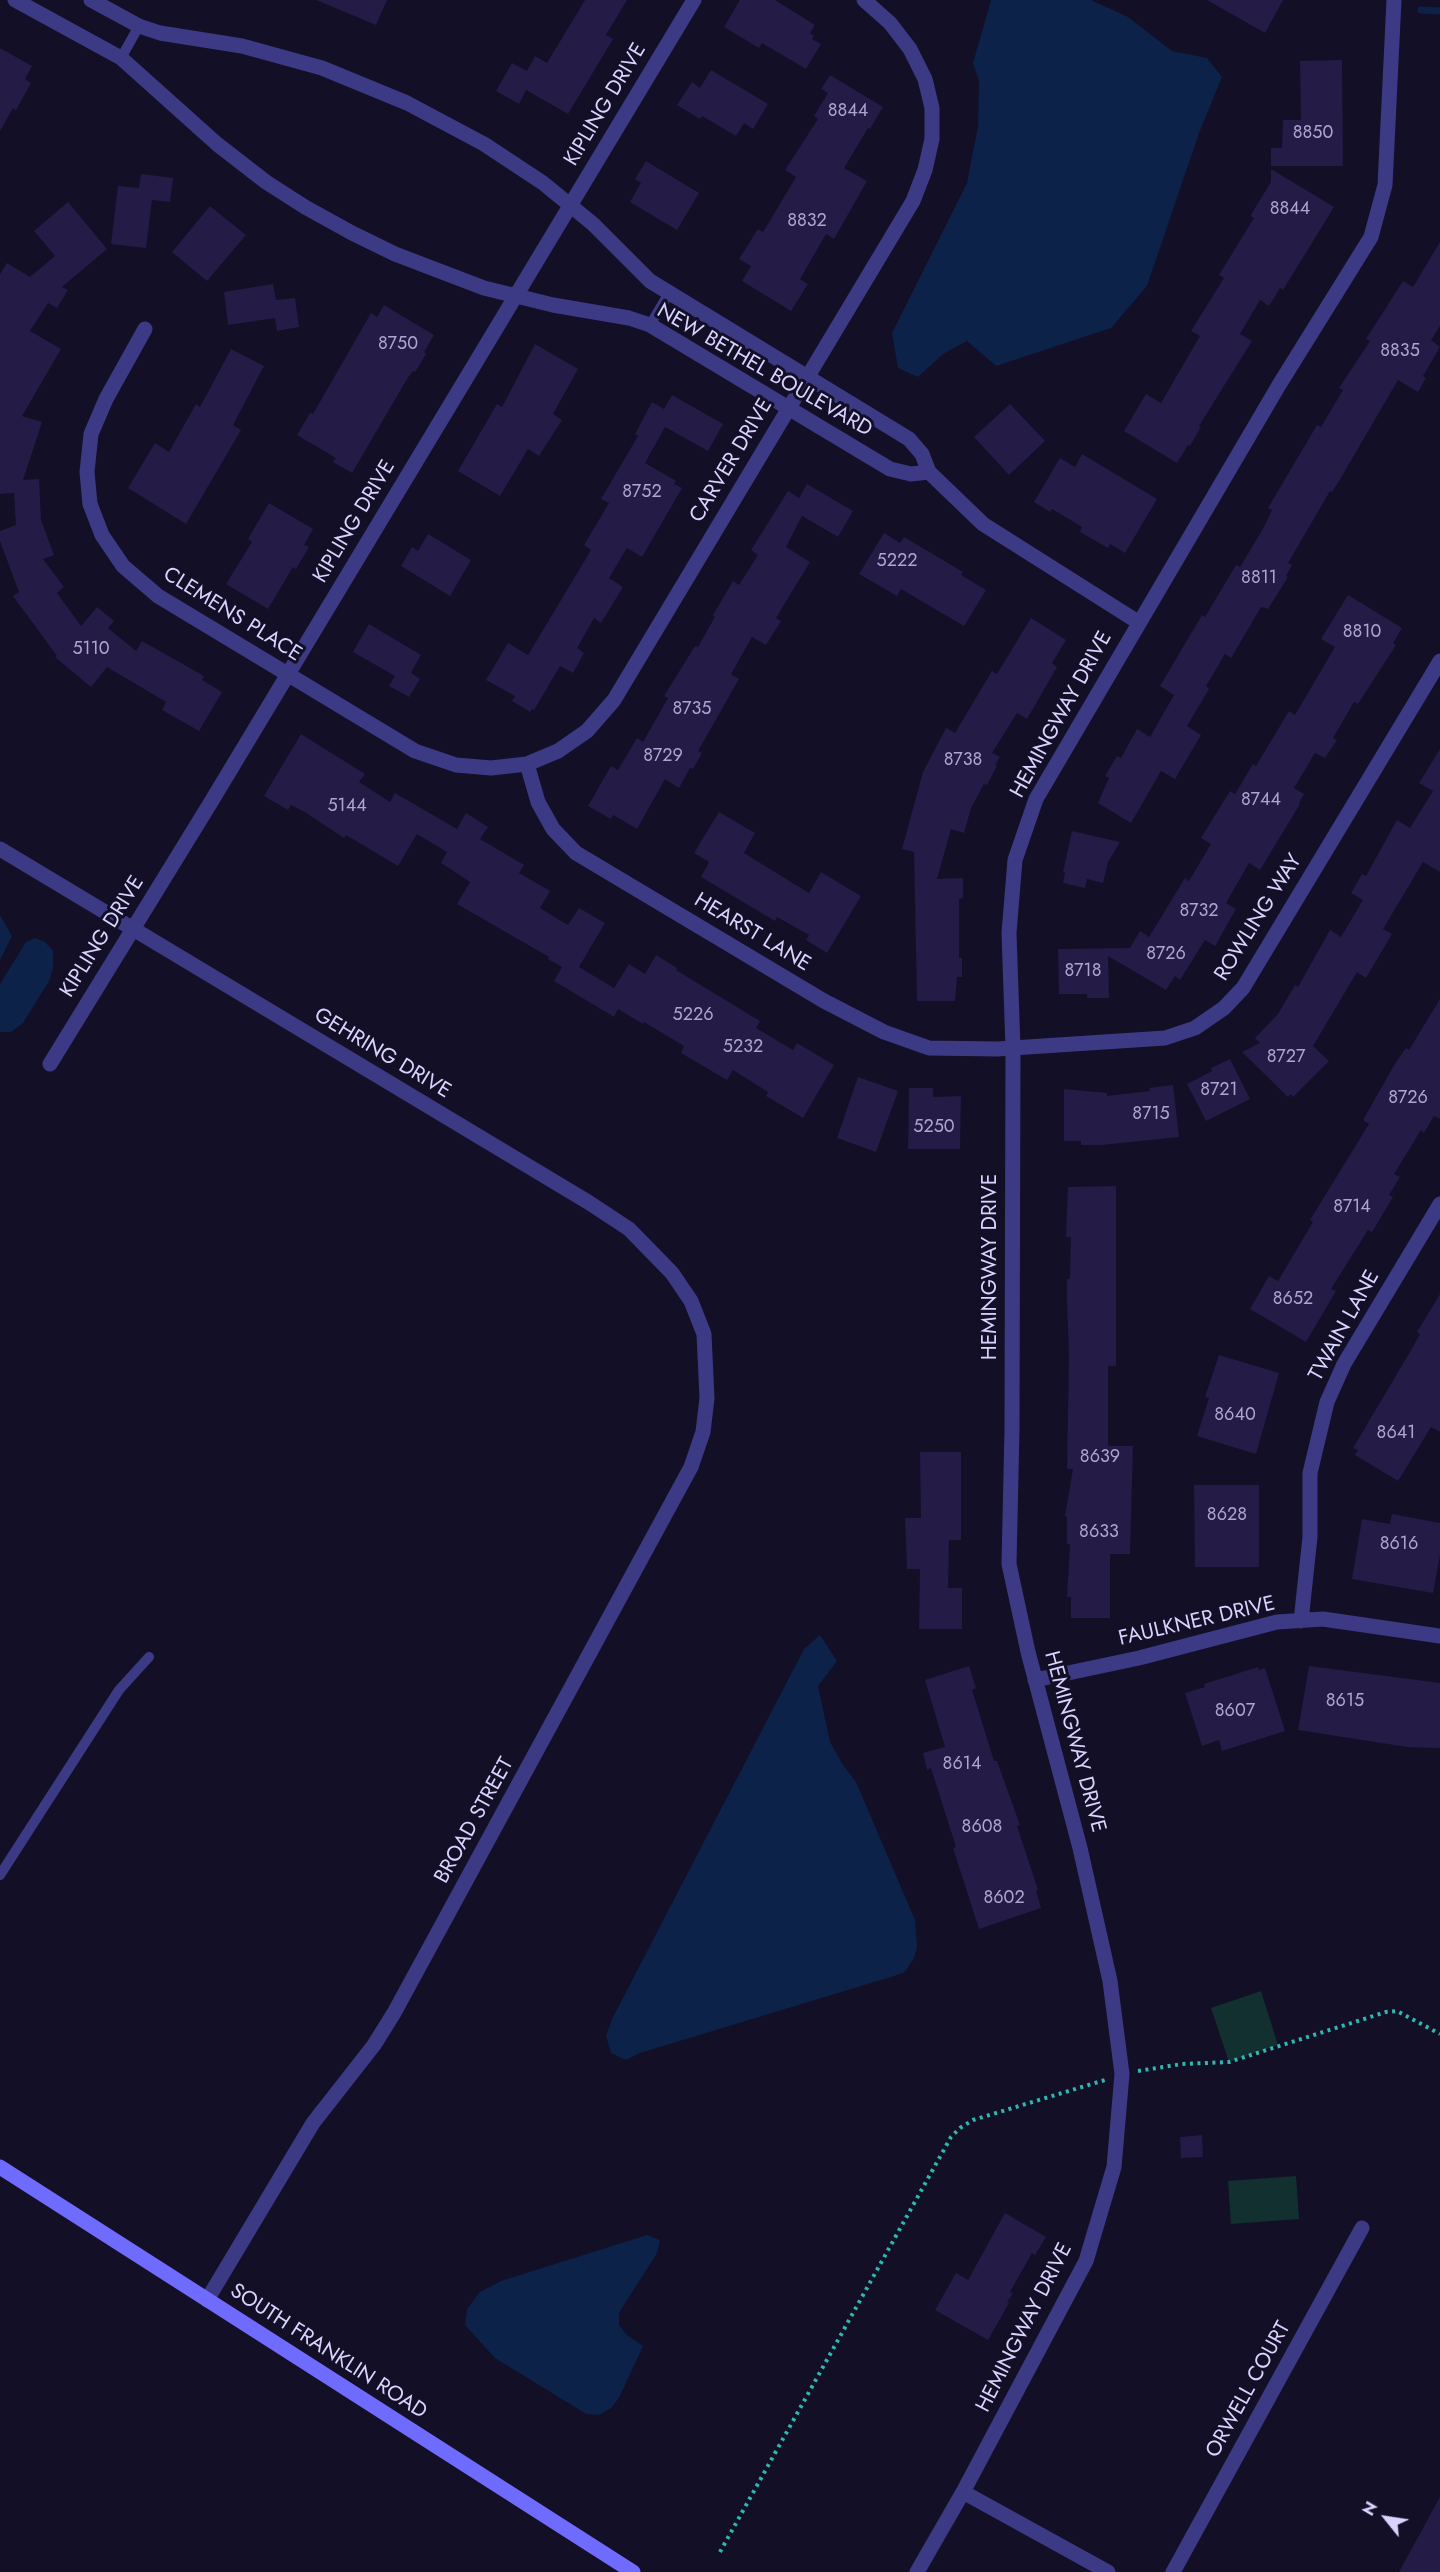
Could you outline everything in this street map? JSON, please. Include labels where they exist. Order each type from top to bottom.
[{"type":"main road","name":"SOUTH FRANKLIN ROAD","points":[[0,2168],[633,2572]]},
{"type":"street","name":"NEW BETHEL BOULEVARD","points":[[15,0],[121,58],[217,144],[266,182],[305,207],[395,255],[484,288],[553,305],[629,318],[650,325],[890,469],[911,474],[929,472]]},
{"type":"street","name":"NEW BETHEL BOULEVARD","points":[[91,0],[139,26],[160,33],[275,54],[322,68],[368,85],[447,123],[484,144],[543,183],[592,224],[650,280],[909,439],[922,454],[929,472],[983,524],[1138,622]]},
{"type":"street","name":"KIPLING DRIVE","points":[[50,1064],[694,0]]},
{"type":"street","name":"CARVER DRIVE","points":[[527,764],[558,751],[586,731],[614,700],[913,201],[926,170],[932,139],[932,108],[925,80],[910,49],[890,23],[864,0]]},
{"type":"street","name":"HEMINGWAY DRIVE","points":[[917,2572],[963,2492],[1086,2261],[1114,2167],[1122,2074],[1107,1970],[1080,1848],[1035,1680],[1009,1564],[1012,1430],[1013,1048],[1009,933],[1014,860],[1036,799],[1279,385],[1371,237],[1385,185],[1394,0]]},
{"type":"street","name":"CLEMENS PLACE","points":[[145,329],[106,399],[91,434],[87,472],[90,504],[102,536],[123,566],[158,596],[415,751],[456,765],[491,768],[527,764]]},
{"type":"street","name":"ROWLING WAY","points":[[1013,1048],[1165,1038],[1195,1028],[1224,1008],[1243,988],[1440,661]]},
{"type":"street","name":"HEARST LANE","points":[[527,764],[538,802],[553,829],[576,853],[824,1000],[884,1032],[929,1048],[1013,1048]]},
{"type":"street","name":"GEHRING DRIVE","points":[[0,849],[588,1202],[629,1229],[672,1274],[691,1301],[704,1334]]},
{"type":"street","name":"TWAIN LANE","points":[[1301,1621],[1311,1537],[1310,1473],[1327,1402],[1344,1364],[1440,1204]]},
{"type":"street","name":"BROAD STREET","points":[[207,2300],[313,2123],[374,2045],[394,2013],[691,1467],[703,1432],[707,1398],[704,1334]]},
{"type":"street","name":"FAULKNER DRIVE","points":[[1035,1680],[1139,1658],[1277,1623],[1323,1619],[1440,1636]]},
{"type":"street","name":"ORWELL COURT","points":[[1173,2572],[1362,2228]]},
{"type":"street","points":[[963,2492],[1108,2572]]},
{"type":"lane","points":[[121,58],[139,26]]},
{"type":"lane","points":[[650,325],[669,293]]},
{"type":"lane","points":[[0,1875],[119,1690],[149,1657]]},
{"type":"path","points":[[720,2552],[951,2137],[960,2128],[974,2120],[1122,2074],[1182,2064],[1229,2062],[1386,2012],[1397,2011],[1440,2034]]},
{"type":"green space","points":[[1261,1991],[1278,2045],[1229,2062],[1211,2008]]},
{"type":"green space","points":[[1296,2176],[1299,2219],[1231,2224],[1228,2181]]},
{"type":"water","points":[[991,0],[1091,0],[1128,17],[1172,51],[1207,58],[1222,77],[1199,133],[1147,286],[1111,328],[996,366],[967,341],[943,354],[918,377],[898,368],[892,333],[967,183],[978,126],[979,81],[973,63]]},
{"type":"water","points":[[0,915],[12,936],[0,960]]},
{"type":"water","points":[[35,938],[45,942],[53,951],[53,968],[49,981],[23,1023],[11,1032],[0,1032],[0,984],[26,942]]},
{"type":"water","points":[[820,1635],[837,1661],[818,1686],[830,1742],[856,1782],[915,1920],[917,1947],[914,1958],[905,1972],[894,1976],[640,2053],[626,2060],[611,2053],[606,2036],[612,2019],[804,1649]]},
{"type":"water","points":[[647,2235],[660,2240],[657,2253],[619,2313],[619,2325],[627,2335],[643,2346],[619,2398],[611,2408],[599,2415],[586,2414],[495,2358],[465,2325],[467,2309],[480,2292],[501,2281]]},
{"type":"building","points":[[316,0],[387,0],[376,25]]},
{"type":"building","points":[[585,0],[627,0],[606,35],[613,39],[568,114],[526,90],[519,104],[496,91],[512,63],[527,71],[535,56],[547,63]]},
{"type":"building","points":[[740,0],[775,0],[815,25],[810,33],[814,36],[812,39],[821,44],[806,69],[762,43],[759,48],[724,27]]},
{"type":"building","points":[[1207,0],[1283,0],[1265,33]]},
{"type":"building","points":[[0,48],[32,66],[25,79],[31,83],[16,110],[13,108],[0,131]]},
{"type":"building","points":[[1342,60],[1343,166],[1271,166],[1271,148],[1282,148],[1283,120],[1301,120],[1300,61]]},
{"type":"building","points":[[711,70],[768,104],[753,129],[744,123],[736,136],[702,116],[700,119],[677,105],[692,82],[700,88]]},
{"type":"building","points":[[830,75],[883,107],[844,168],[867,181],[834,239],[826,234],[800,279],[808,284],[791,311],[742,281],[751,266],[739,259],[758,229],[763,232],[796,177],[785,170],[818,119],[814,116],[828,93],[821,89]]},
{"type":"building","points":[[646,161],[699,193],[677,230],[630,202],[641,183],[635,179]]},
{"type":"building","points":[[1271,169],[1334,207],[1283,290],[1280,288],[1269,306],[1260,300],[1240,334],[1252,341],[1199,426],[1201,427],[1190,446],[1188,445],[1177,463],[1124,431],[1146,394],[1161,403],[1200,336],[1191,331],[1224,278],[1219,275],[1254,218],[1251,216],[1252,213],[1271,182]]},
{"type":"building","points":[[141,174],[173,178],[170,202],[152,200],[146,248],[111,244],[118,186],[139,188]]},
{"type":"building","points":[[68,202],[107,249],[62,287],[68,290],[57,308],[48,303],[30,331],[61,349],[22,416],[42,422],[23,480],[39,479],[41,520],[54,555],[43,559],[64,587],[57,593],[81,626],[97,607],[114,621],[108,628],[136,651],[142,641],[204,676],[202,680],[222,692],[199,731],[162,710],[166,702],[107,667],[91,687],[55,657],[57,656],[13,596],[19,592],[0,541],[0,531],[16,525],[14,493],[0,494],[0,274],[7,263],[30,277],[55,256],[34,231]]},
{"type":"building","points":[[210,206],[246,235],[207,281],[172,252]]},
{"type":"building","points":[[1440,242],[1440,326],[1431,340],[1440,347],[1423,376],[1426,378],[1418,392],[1398,380],[1288,563],[1292,565],[1286,576],[1288,577],[1268,609],[1261,607],[1231,658],[1225,654],[1206,686],[1209,689],[1187,726],[1201,735],[1175,779],[1161,771],[1131,823],[1098,803],[1109,778],[1105,776],[1117,756],[1121,758],[1137,729],[1150,737],[1174,695],[1160,686],[1202,615],[1205,617],[1236,565],[1240,567],[1264,527],[1272,510],[1268,508],[1317,425],[1321,427],[1343,390],[1339,388],[1370,341],[1366,339],[1403,281],[1413,287]]},
{"type":"building","points":[[273,284],[276,300],[295,298],[299,327],[277,331],[275,318],[228,325],[224,292]]},
{"type":"building","points":[[384,305],[434,335],[424,352],[426,354],[415,372],[413,371],[407,379],[352,473],[333,462],[336,458],[297,435],[310,413],[313,414],[371,313],[377,317]]},
{"type":"building","points":[[535,344],[578,369],[553,414],[562,420],[539,456],[528,449],[500,496],[458,471],[497,404],[502,407]]},
{"type":"building","points":[[231,349],[264,366],[233,425],[241,430],[186,524],[128,488],[155,443],[169,452],[196,404],[200,407]]},
{"type":"building","points":[[672,395],[723,424],[708,451],[665,427],[645,463],[676,481],[674,484],[682,488],[642,557],[627,548],[609,578],[623,587],[601,623],[594,618],[577,648],[584,653],[573,673],[560,666],[534,710],[530,712],[512,701],[515,696],[486,680],[508,643],[528,655],[591,550],[584,545],[609,503],[601,499],[638,436],[635,434],[652,402],[664,409]]},
{"type":"building","points":[[1010,404],[1045,441],[1009,475],[974,437]]},
{"type":"building","points":[[1082,454],[1157,499],[1125,553],[1110,544],[1108,548],[1080,532],[1082,527],[1052,509],[1050,512],[1034,502],[1060,458],[1075,467]]},
{"type":"building","points":[[807,484],[853,511],[838,537],[802,516],[786,547],[810,562],[776,618],[781,621],[766,645],[752,637],[731,674],[739,679],[698,751],[702,753],[693,769],[690,768],[679,788],[665,779],[637,829],[613,815],[611,819],[588,806],[611,766],[618,770],[637,738],[643,742],[668,698],[664,696],[695,646],[698,647],[733,581],[739,585],[758,555],[751,550],[788,491],[799,498]]},
{"type":"building","points":[[269,503],[313,529],[304,545],[309,547],[296,569],[293,567],[268,609],[226,584],[252,542],[248,539]]},
{"type":"building","points":[[884,533],[900,543],[904,537],[963,572],[961,575],[986,590],[964,626],[901,589],[897,596],[859,574]]},
{"type":"building","points":[[428,534],[471,560],[450,596],[401,566],[412,547],[418,551]]},
{"type":"building","points":[[1348,595],[1402,628],[1393,643],[1396,645],[1358,704],[1354,702],[1333,738],[1337,740],[1325,758],[1315,753],[1294,788],[1304,794],[1300,804],[1260,870],[1249,863],[1226,903],[1236,909],[1215,946],[1205,940],[1180,980],[1175,976],[1166,990],[1108,956],[1109,998],[1087,998],[1087,994],[1059,994],[1058,949],[1130,948],[1140,931],[1149,937],[1185,878],[1189,881],[1211,844],[1201,838],[1230,791],[1235,794],[1253,764],[1256,766],[1289,711],[1295,715],[1335,647],[1321,639]]},
{"type":"building","points":[[1031,618],[1066,640],[1052,663],[1057,667],[1027,719],[1017,713],[992,753],[1000,757],[995,765],[997,766],[971,808],[964,833],[951,829],[937,879],[963,878],[963,898],[959,899],[959,958],[962,958],[962,977],[957,977],[955,1001],[917,1001],[914,852],[902,849],[923,772],[946,728],[955,733],[992,671],[997,674]]},
{"type":"building","points":[[369,624],[421,655],[411,673],[420,679],[409,697],[389,686],[395,676],[353,652]]},
{"type":"building","points":[[301,734],[365,774],[359,782],[390,802],[395,793],[457,829],[466,813],[488,827],[480,839],[524,865],[519,873],[550,891],[540,908],[568,925],[579,908],[605,923],[579,967],[614,988],[629,964],[645,974],[656,955],[677,968],[676,970],[760,1021],[756,1028],[793,1050],[797,1043],[834,1065],[803,1118],[766,1096],[768,1092],[733,1070],[727,1080],[681,1053],[684,1046],[644,1022],[643,1024],[618,1009],[614,1017],[554,981],[562,967],[548,959],[549,957],[457,904],[470,882],[441,863],[447,852],[417,834],[398,866],[346,835],[344,838],[303,811],[291,805],[288,810],[264,796]]},
{"type":"building","points":[[1440,749],[1440,872],[1423,862],[1383,929],[1392,934],[1366,978],[1357,972],[1313,1046],[1329,1061],[1293,1097],[1291,1094],[1288,1097],[1242,1052],[1260,1043],[1255,1038],[1278,1014],[1295,985],[1298,987],[1330,930],[1341,937],[1363,900],[1351,893],[1362,874],[1366,876],[1397,820],[1410,828],[1433,791],[1419,783]]},
{"type":"building","points":[[719,812],[755,833],[744,853],[809,893],[821,872],[861,896],[827,953],[806,940],[809,935],[777,917],[775,921],[701,877],[709,862],[694,853]]},
{"type":"building","points":[[1072,831],[1120,842],[1108,862],[1103,883],[1087,879],[1085,888],[1063,883],[1065,873],[1063,872]]},
{"type":"building","points":[[1440,999],[1440,1119],[1434,1116],[1424,1133],[1421,1130],[1394,1174],[1400,1177],[1389,1195],[1393,1197],[1372,1232],[1368,1230],[1331,1289],[1336,1291],[1306,1342],[1250,1309],[1269,1276],[1278,1281],[1313,1222],[1310,1220],[1369,1124],[1363,1120],[1396,1062],[1406,1048],[1409,1050]]},
{"type":"building","points":[[1230,1059],[1250,1099],[1206,1121],[1187,1084]]},
{"type":"building","points":[[858,1077],[898,1091],[876,1152],[837,1138]]},
{"type":"building","points":[[1173,1085],[1179,1137],[1102,1145],[1081,1145],[1081,1141],[1064,1141],[1064,1089],[1107,1093],[1107,1096],[1150,1091],[1149,1088]]},
{"type":"building","points":[[909,1088],[933,1088],[933,1097],[961,1096],[960,1149],[908,1149]]},
{"type":"building","points":[[1116,1186],[1116,1366],[1108,1366],[1108,1446],[1133,1446],[1130,1554],[1110,1554],[1110,1618],[1071,1618],[1071,1597],[1067,1597],[1070,1544],[1067,1544],[1067,1517],[1065,1516],[1073,1469],[1067,1469],[1069,1355],[1067,1279],[1070,1279],[1071,1237],[1066,1237],[1068,1187]]},
{"type":"building","points":[[1440,1294],[1440,1432],[1431,1427],[1398,1481],[1355,1455],[1358,1450],[1353,1448],[1410,1352],[1420,1334],[1417,1332]]},
{"type":"building","points":[[1219,1355],[1279,1373],[1256,1454],[1197,1436],[1209,1398],[1205,1397]]},
{"type":"building","points":[[920,1452],[961,1452],[961,1540],[949,1540],[948,1588],[962,1588],[962,1629],[919,1629],[920,1569],[907,1569],[905,1518],[921,1518]]},
{"type":"building","points":[[1194,1485],[1259,1485],[1259,1567],[1195,1567]]},
{"type":"building","points":[[1392,1514],[1440,1523],[1440,1555],[1433,1593],[1352,1579],[1362,1519],[1390,1524]]},
{"type":"building","points":[[969,1666],[976,1688],[972,1690],[994,1761],[997,1761],[1020,1825],[1017,1826],[1038,1890],[1036,1891],[1041,1908],[979,1929],[931,1768],[927,1770],[923,1753],[945,1747],[925,1680]]},
{"type":"building","points":[[1309,1666],[1440,1683],[1440,1748],[1407,1747],[1298,1730]]},
{"type":"building","points":[[1258,1667],[1259,1670],[1265,1668],[1285,1731],[1222,1751],[1219,1740],[1202,1746],[1185,1693],[1205,1687],[1204,1684]]},
{"type":"building","points":[[1202,2135],[1203,2157],[1181,2158],[1180,2137]]},
{"type":"building","points":[[1005,2213],[1046,2237],[1035,2255],[1032,2253],[1010,2292],[1013,2293],[1007,2302],[1009,2303],[988,2340],[935,2310],[956,2273],[968,2280]]},
{"type":"building","points":[[1440,2497],[1440,2572],[1399,2572]]},
{"type":"waterway","points":[[1421,10],[1440,11]]}]
